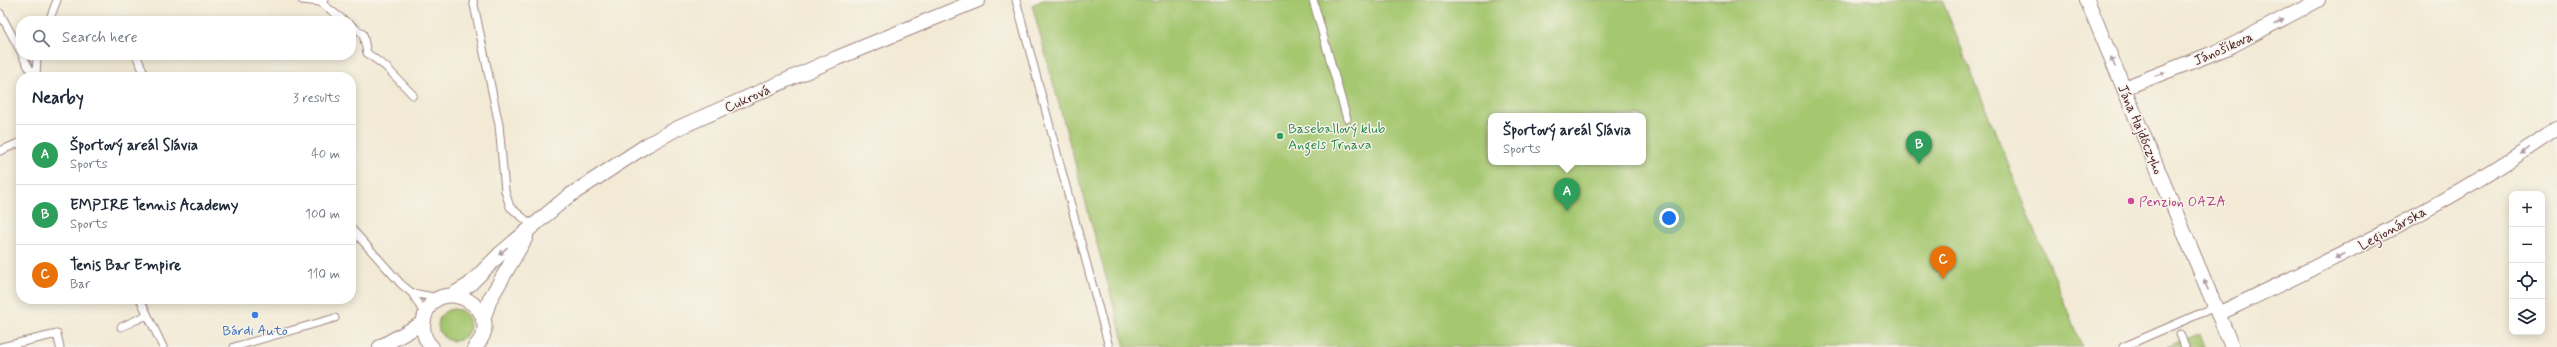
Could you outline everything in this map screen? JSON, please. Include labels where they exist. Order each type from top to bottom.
[{"type":"street","name":"Cukrová","points":[[424,319],[433,303],[469,285],[501,253],[566,198],[600,174],[678,128],[837,58],[978,0]]},
{"type":"street","name":"Jána Hajdóczyho","points":[[2087,0],[2232,347]]},
{"type":"street","name":"Jánošíkova","points":[[2124,88],[2230,47],[2318,0]]},
{"type":"street","name":"Legionárska","points":[[2216,310],[2369,242],[2516,158],[2557,128]]},
{"type":"street","name":"Cukrová","points":[[479,345],[483,320],[490,300],[533,226]]},
{"type":"street","points":[[446,297],[469,299],[481,312],[483,320]]},
{"type":"street","points":[[380,347],[424,319]]},
{"type":"street","points":[[424,319],[424,334],[432,347]]},
{"type":"lane","points":[[51,16],[57,0]]},
{"type":"lane","points":[[302,0],[322,1],[340,16]]},
{"type":"lane","points":[[474,0],[499,125],[505,191],[510,206],[533,226]]},
{"type":"lane","points":[[1016,0],[1109,347]]},
{"type":"lane","points":[[1313,0],[1347,119]]},
{"type":"lane","points":[[0,13],[16,43]]},
{"type":"lane","points":[[356,29],[363,34],[367,54],[386,67],[413,95]]},
{"type":"lane","points":[[25,60],[32,72]]},
{"type":"lane","points":[[35,72],[37,60]]},
{"type":"lane","points":[[138,60],[144,72]]},
{"type":"lane","points":[[0,151],[16,144]]},
{"type":"lane","points":[[356,234],[401,284],[412,293],[424,319]]},
{"type":"lane","points":[[412,293],[446,297]]},
{"type":"lane","points":[[142,304],[163,347]]},
{"type":"lane","points":[[2123,347],[2216,310]]},
{"type":"lane","points":[[122,327],[148,315]]},
{"type":"lane","points":[[234,347],[334,318]]},
{"type":"lane","points":[[1,347],[57,334],[60,347]]},
{"type":"lane","points":[[2180,334],[2185,347]]},
{"type":"green space","points":[[1043,0],[1942,0],[2082,347],[1125,347],[1032,5]]},
{"type":"green space","points":[[454,309],[465,314],[470,325],[465,336],[454,341],[443,336],[438,325],[443,314]]},
{"type":"green space","points":[[2200,334],[2205,347],[2165,347]]},
{"type":"place","name":"Baseballový klub Angels Trnava","points":[[1280,136]]},
{"type":"place","name":"EMPIRE Tennis Academy","points":[[1919,164]]},
{"type":"place","name":"Penzion OAZA","points":[[2131,201]]},
{"type":"place","name":"Športový areál Slávia","points":[[1567,211]]},
{"type":"place","name":"Tenis Bar Empire","points":[[1943,279]]},
{"type":"place","name":"Bárdi Auto","points":[[255,315]]}]
